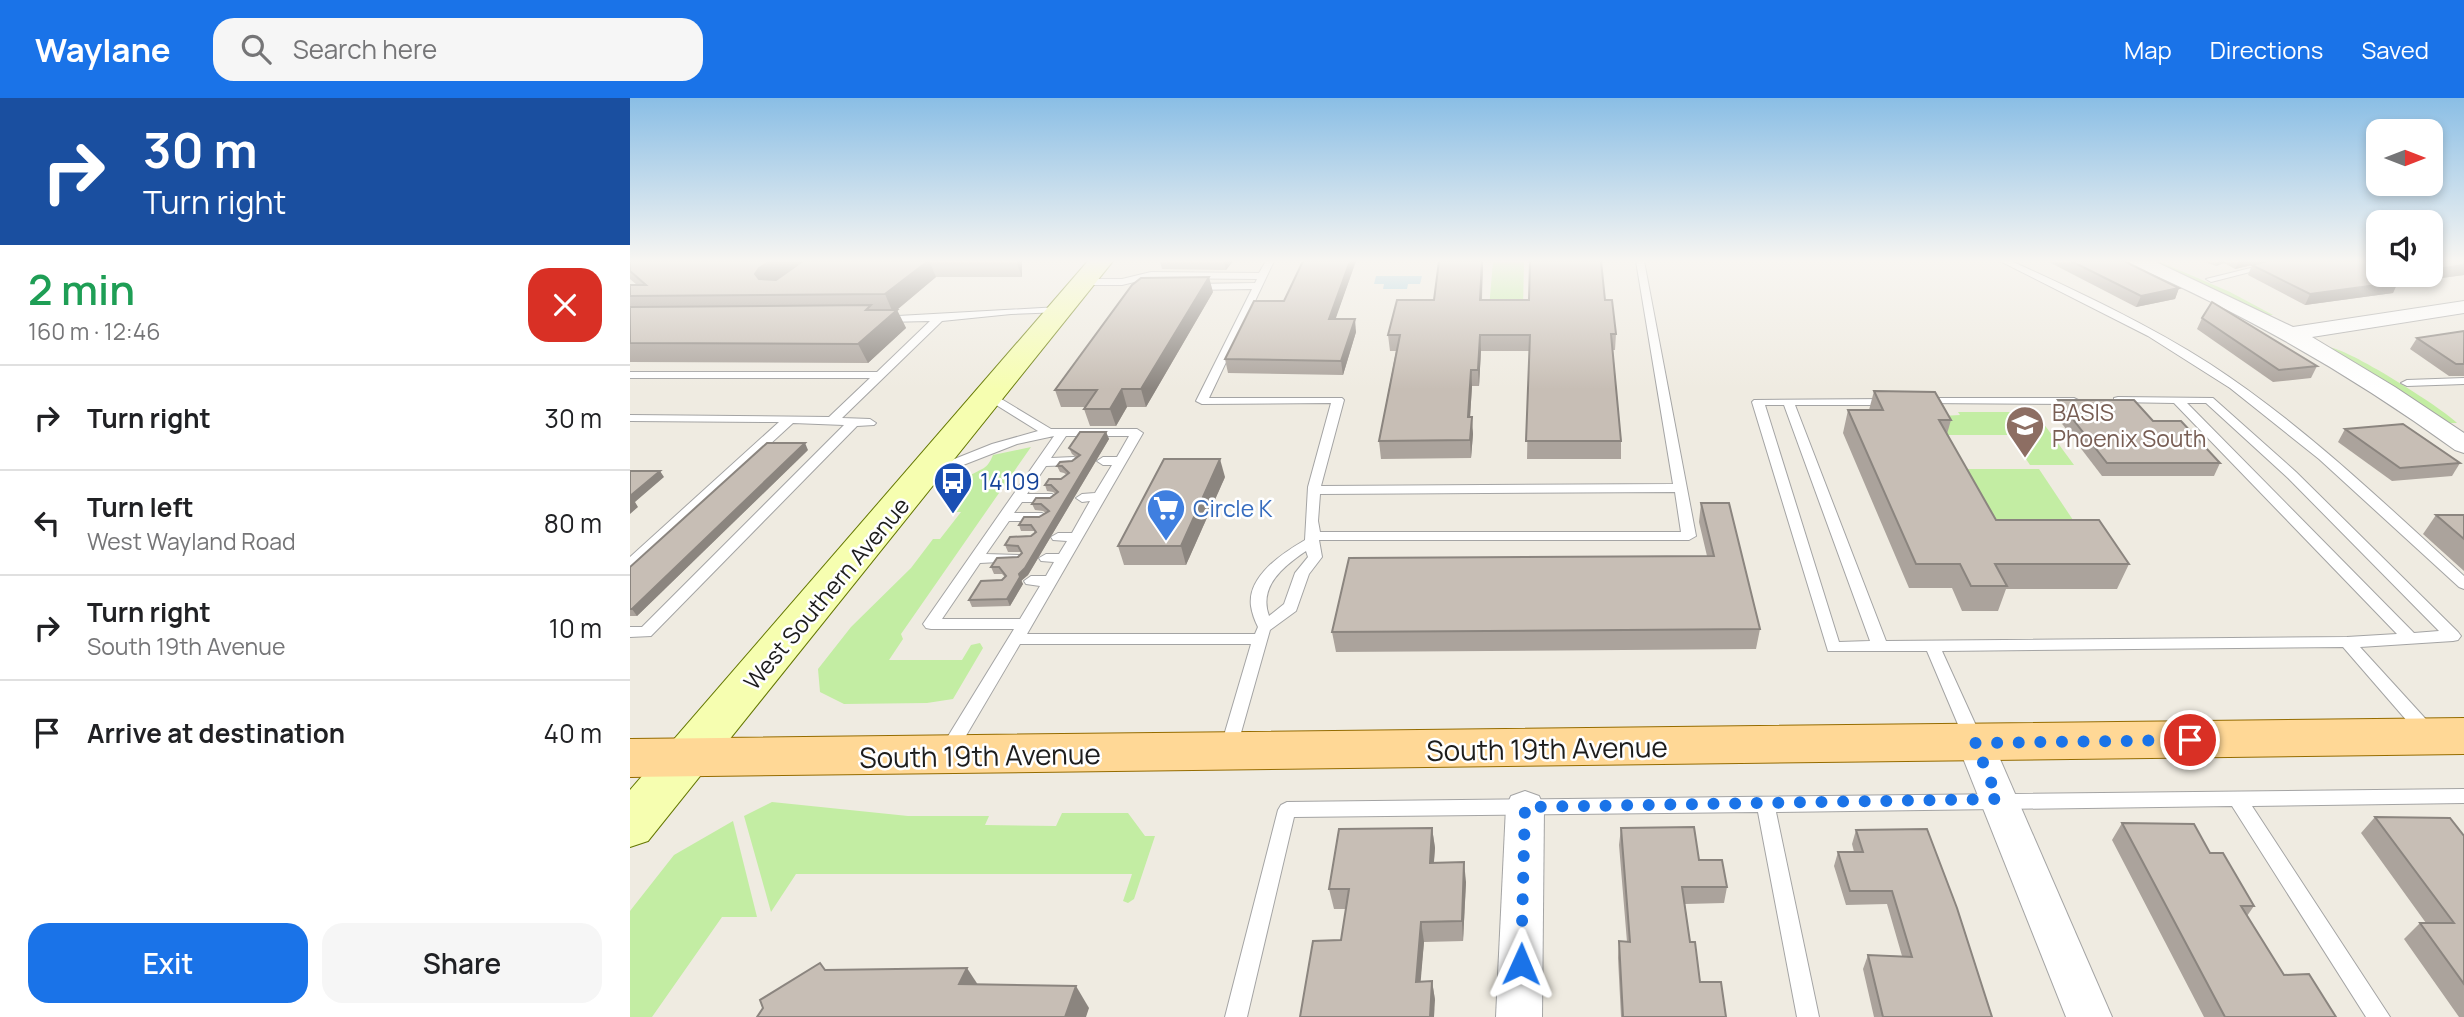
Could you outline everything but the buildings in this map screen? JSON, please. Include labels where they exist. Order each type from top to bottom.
[{"type":"main road","name":"West Southern Avenue","points":[[630,826],[1064,304]]},
{"type":"main road","name":"South 19th Avenue","points":[[630,758],[1227,753],[2448,736]]},
{"type":"street","points":[[2227,304],[2289,334],[2385,391],[2464,445]]},
{"type":"street","points":[[2262,304],[2313,329],[2407,383],[2464,420]]},
{"type":"street","points":[[2289,334],[2464,307]]},
{"type":"street","points":[[1975,743],[2090,1017]]},
{"type":"street","points":[[1519,1017],[1525,807]]},
{"type":"lane","points":[[1016,639],[1263,632],[1291,607],[1303,573],[1315,557],[1310,522],[1314,490],[1338,400],[1202,401],[1249,304]]},
{"type":"lane","points":[[1227,753],[1263,632],[1258,603],[1265,583],[1289,554],[1312,539],[1689,537],[1648,304]]},
{"type":"lane","points":[[2091,304],[2146,331],[2232,384],[2296,434],[2464,584]]},
{"type":"lane","points":[[877,318],[939,318],[1011,311],[1059,310]]},
{"type":"lane","points":[[832,421],[939,318]]},
{"type":"lane","points":[[630,376],[880,376]]},
{"type":"lane","points":[[2407,383],[2464,381]]},
{"type":"lane","points":[[989,396],[1047,432]]},
{"type":"lane","points":[[2093,400],[1758,402],[1833,647],[2347,642],[2409,636],[2454,636],[2292,475],[2209,400],[2107,400]]},
{"type":"lane","points":[[2176,400],[2409,636]]},
{"type":"lane","points":[[1788,402],[1880,646]]},
{"type":"lane","points":[[630,418],[790,419],[870,423]]},
{"type":"lane","points":[[630,565],[790,419]]},
{"type":"lane","points":[[630,632],[646,632],[854,422]]},
{"type":"lane","points":[[923,476],[1011,442],[1047,432],[1137,433],[945,756]]},
{"type":"lane","points":[[1025,624],[931,624],[967,582],[976,559],[997,538],[1005,517],[1063,432]]},
{"type":"lane","points":[[1042,462],[1074,461]]},
{"type":"lane","points":[[1103,461],[1121,461]]},
{"type":"lane","points":[[1030,479],[1052,479]]},
{"type":"lane","points":[[1094,479],[1110,479]]},
{"type":"lane","points":[[1314,490],[1681,488]]},
{"type":"lane","points":[[1017,498],[1052,498]]},
{"type":"lane","points":[[1082,498],[1100,498]]},
{"type":"lane","points":[[1005,517],[1042,516]]},
{"type":"lane","points":[[1072,516],[1088,516]]},
{"type":"lane","points":[[1058,537],[1076,537]]},
{"type":"lane","points":[[976,559],[1016,558]]},
{"type":"lane","points":[[1046,558],[1064,558]]},
{"type":"lane","points":[[1275,568],[1303,573]]},
{"type":"lane","points":[[1031,581],[1051,581]]},
{"type":"lane","points":[[2347,642],[2448,736]]},
{"type":"lane","points":[[1932,646],[1975,743]]},
{"type":"lane","points":[[1236,1017],[1287,810],[1998,799],[2464,796]]},
{"type":"lane","points":[[2236,797],[2379,1017]]},
{"type":"lane","points":[[1765,803],[1808,1017]]},
{"type":"green space","points":[[1489,304],[1523,304],[1523,309],[1489,309]]},
{"type":"green space","points":[[2241,304],[2252,304],[2273,315],[2265,315]]},
{"type":"green space","points":[[2327,347],[2353,356],[2372,367],[2414,392],[2457,423],[2447,423]]},
{"type":"green space","points":[[1958,412],[2035,412],[2074,465],[2030,465],[2010,435],[1946,435],[1942,416],[1960,415]]},
{"type":"green space","points":[[1031,447],[901,634],[903,639],[889,660],[962,660],[971,645],[980,643],[983,648],[953,699],[927,703],[844,704],[820,692],[818,669],[851,627],[911,568],[933,539],[940,539],[961,512],[954,512],[963,482],[986,466],[993,455]]},
{"type":"green space","points":[[1955,469],[2039,469],[2085,538],[1996,542]]},
{"type":"green space","points":[[772,802],[908,816],[989,816],[985,825],[1056,826],[1062,813],[1128,813],[1145,836],[1155,836],[1134,899],[1128,903],[1123,901],[1132,874],[796,874],[771,912],[744,816]]},
{"type":"green space","points":[[733,821],[757,917],[722,917],[652,1017],[630,1017],[630,911],[674,855]]},
{"type":"place","name":"BASIS Phoenix South","points":[[2025,459]]},
{"type":"place","name":"14109","points":[[953,515]]},
{"type":"place","name":"Circle K","points":[[1166,542]]},
{"type":"route","points":[[1521,964],[1525,807],[1998,799],[1975,743],[2190,740]]}]
